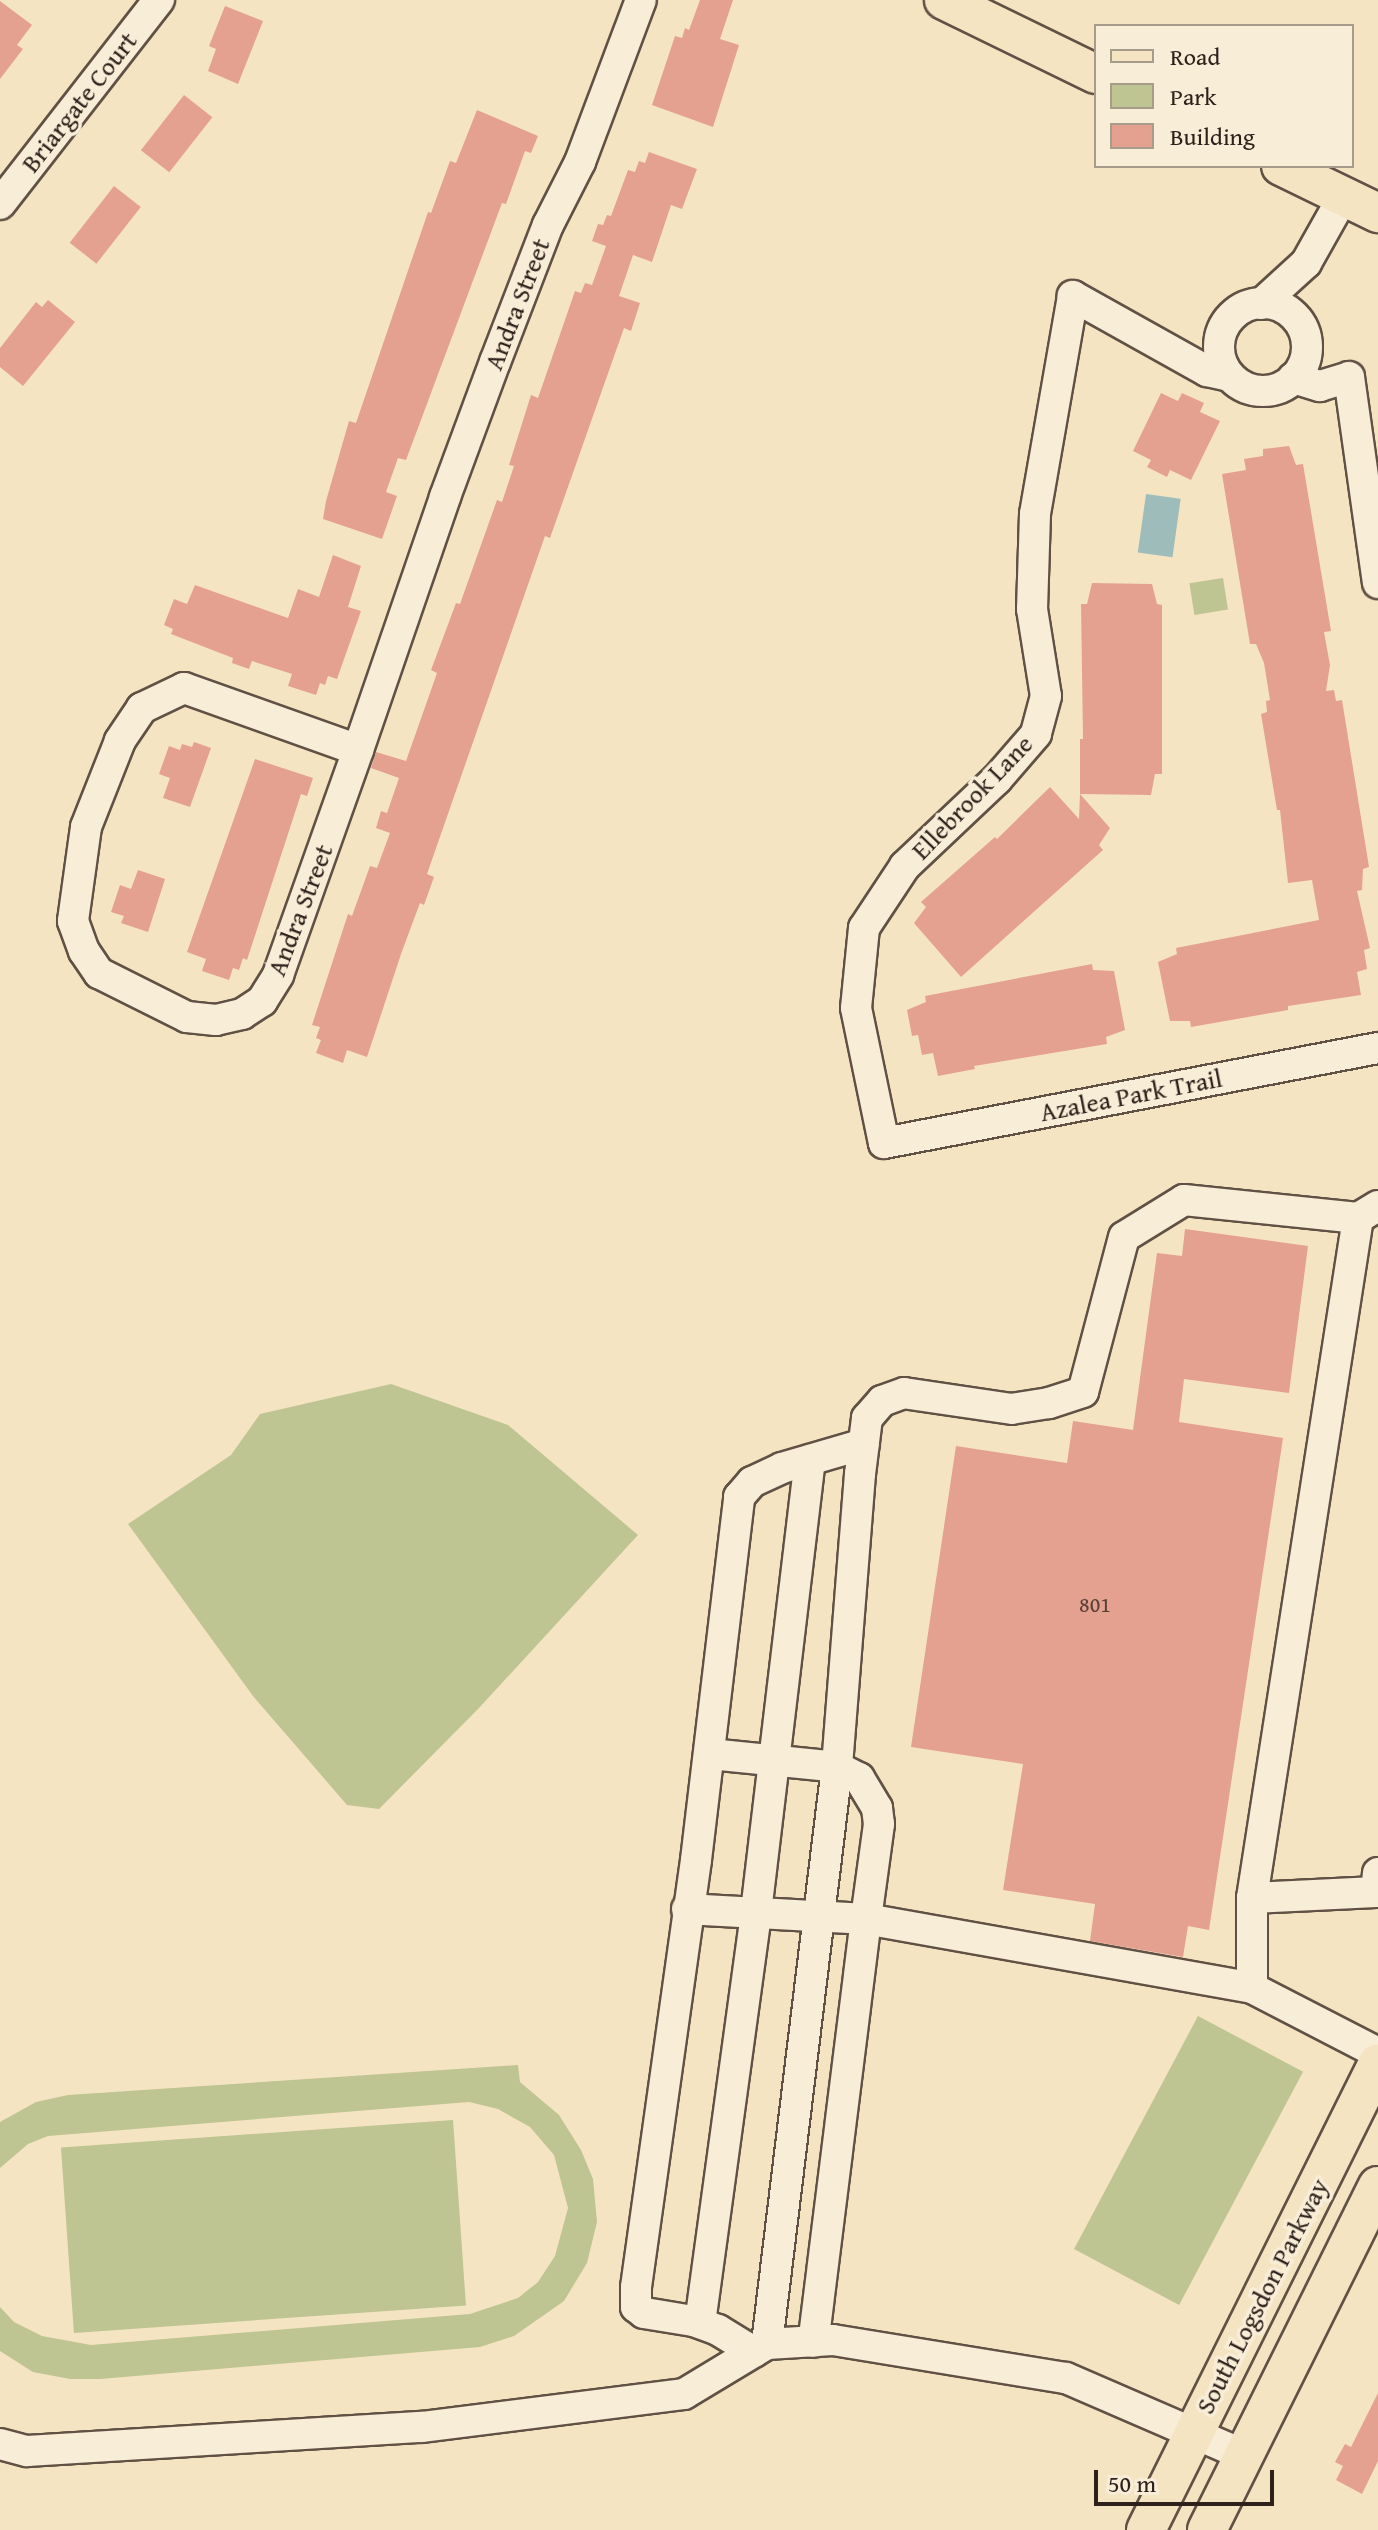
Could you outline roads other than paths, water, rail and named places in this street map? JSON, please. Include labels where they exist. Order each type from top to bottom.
[{"type":"main road","points":[[944,0],[1094,73]]},
{"type":"main road","points":[[1285,168],[1378,213]]},
{"type":"main road","name":"South Logsdon Parkway","points":[[1146,2530],[1378,2063]]},
{"type":"main road","name":"South Logsdon Parkway","points":[[1207,2530],[1378,2186]]},
{"type":"street","name":"Briargate Court","points":[[0,204],[159,0]]},
{"type":"street","name":"Andra Street","points":[[358,750],[184,688],[142,708],[120,741],[86,827],[73,921],[84,951],[99,973],[187,1017],[216,1020],[242,1014],[262,1001],[278,975],[358,750],[495,362],[548,225],[580,162],[641,0]]},
{"type":"street","points":[[1229,376],[1220,356],[1222,333],[1233,315],[1261,304],[1306,263],[1343,197]]},
{"type":"street","points":[[1173,351],[1207,371],[1229,376],[1248,389],[1275,390],[1293,378],[1304,362],[1301,328],[1306,263]]},
{"type":"street","name":"Ellebrook Lane","points":[[884,1143],[856,1008],[864,928],[905,866],[997,779],[1036,734],[1046,696],[1032,609],[1035,514],[1073,296],[1173,351]]},
{"type":"street","points":[[1261,304],[1274,305],[1349,377],[1378,583]]},
{"type":"street","points":[[1173,351],[1222,333]]},
{"type":"street","points":[[1293,378],[1320,386],[1349,377]]},
{"type":"street","name":"Azalea Park Trail","points":[[884,1143],[1378,1048]]},
{"type":"street","points":[[761,2348],[837,1767],[867,1418],[882,1401],[904,1393],[1012,1409],[1049,1403],[1083,1392],[1124,1237],[1184,1200],[1368,1212],[1252,1898],[1252,1988]]},
{"type":"street","points":[[761,2348],[700,2323],[644,2313],[636,2307],[710,1754],[739,1497],[752,1482],[864,1444]]},
{"type":"street","points":[[700,2323],[775,1763],[810,1460]]},
{"type":"street","points":[[710,1754],[837,1767],[859,1778],[877,1808],[879,1824],[813,2342]]},
{"type":"street","points":[[1252,1898],[1376,1892],[1378,1873]]},
{"type":"street","points":[[687,1909],[866,1919],[1252,1988],[1378,2053]]},
{"type":"street","points":[[0,2444],[27,2451],[437,2425],[684,2394],[761,2348],[833,2340],[1066,2378],[1244,2455]]},
{"type":"water","points":[[1146,494],[1181,499],[1172,557],[1138,552]]}]
